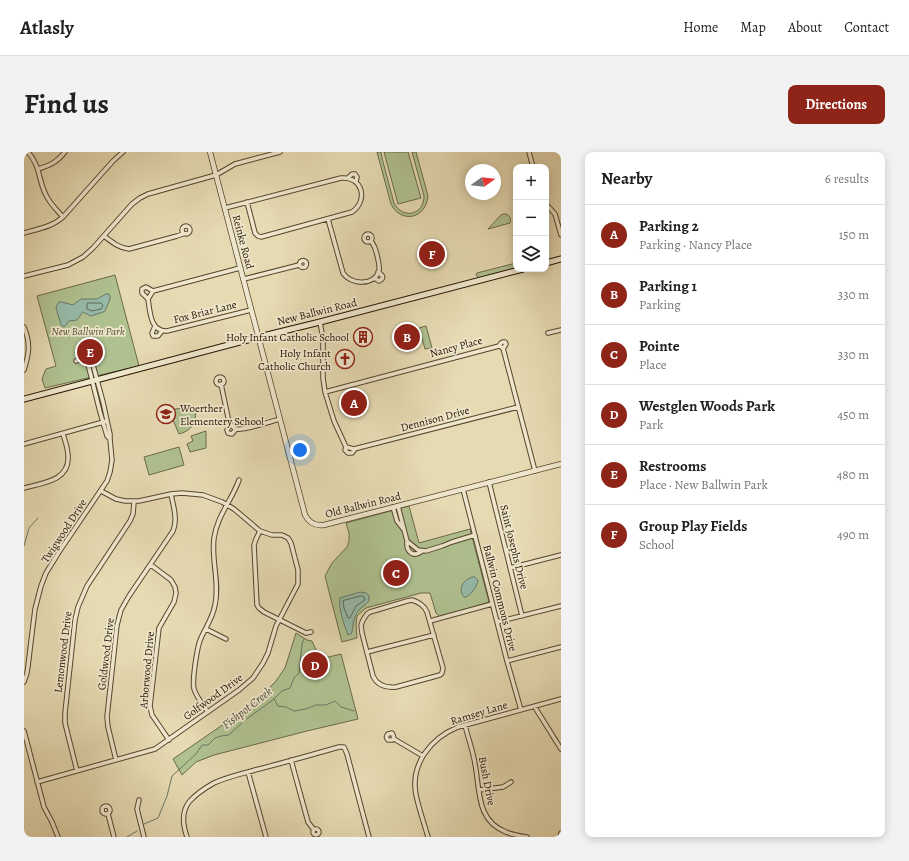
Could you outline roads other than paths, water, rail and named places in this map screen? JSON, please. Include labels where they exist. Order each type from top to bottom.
[{"type":"main road","points":[[549,262],[561,259]]},
{"type":"main road","name":"New Ballwin Road","points":[[24,399],[513,272]]},
{"type":"street","points":[[28,152],[35,160],[46,196],[52,206],[63,217]]},
{"type":"street","points":[[38,169],[53,164],[59,160],[65,152]]},
{"type":"street","points":[[24,232],[53,224],[63,217],[123,152]]},
{"type":"street","name":"Reinke Road","points":[[210,152],[259,337]]},
{"type":"street","points":[[24,276],[68,265],[74,262],[90,251],[132,204],[148,194],[216,175],[235,164],[280,152]]},
{"type":"street","points":[[529,152],[532,164]]},
{"type":"street","points":[[348,178],[352,174],[355,174],[357,177],[356,182]]},
{"type":"street","points":[[225,208],[247,202],[341,178],[354,180],[359,186],[362,195],[360,205],[352,212],[261,237],[258,236],[254,230],[247,202]]},
{"type":"street","points":[[549,207],[555,214],[561,235]]},
{"type":"street","points":[[328,219],[341,269],[344,276],[352,281],[367,281],[374,278],[378,272],[379,264],[374,244],[371,241]]},
{"type":"street","points":[[104,236],[118,246],[129,249],[184,234]]},
{"type":"street","points":[[244,280],[299,265]]},
{"type":"street","points":[[148,299],[153,291],[240,268]]},
{"type":"street","points":[[374,278],[379,281],[382,279],[382,275],[378,272]]},
{"type":"street","name":"Fox Briar Lane","points":[[153,291],[146,288],[142,289],[142,294],[148,299],[151,318],[155,326],[162,331],[251,310]]},
{"type":"street","name":"Dennison Drive","points":[[320,322],[323,340],[323,378],[325,392],[334,422],[346,447],[356,449],[518,407]]},
{"type":"street","name":"Fox Briar Lane","points":[[155,326],[152,333],[154,336],[158,336],[162,331]]},
{"type":"street","points":[[24,328],[28,338],[29,354],[24,370]]},
{"type":"street","points":[[548,333],[561,330]]},
{"type":"street","name":"Old Ballwin Road","points":[[259,337],[305,515],[310,522],[317,525],[324,525],[561,464]]},
{"type":"street","name":"Nancy Place","points":[[325,392],[499,346],[503,349],[535,471]]},
{"type":"street","points":[[76,361],[84,359],[90,362],[92,365],[94,381]]},
{"type":"street","name":"Twigwood Drive","points":[[24,682],[27,673],[37,597],[59,552],[101,491],[109,476],[112,466],[110,439],[107,436],[105,422],[94,381]]},
{"type":"street","points":[[221,384],[230,425],[236,429],[280,419]]},
{"type":"street","points":[[24,444],[105,422]]},
{"type":"street","points":[[230,425],[227,430],[228,433],[232,434],[236,429]]},
{"type":"street","points":[[24,488],[52,480],[64,473],[68,465],[68,456],[63,434]]},
{"type":"street","points":[[208,712],[198,698],[194,686],[198,647],[200,639],[213,615],[216,598],[214,540],[217,524],[234,493],[239,480]]},
{"type":"street","name":"Saint Josephs Drive","points":[[489,482],[522,616]]},
{"type":"street","name":"Ballwin Commons Drive","points":[[463,489],[521,710]]},
{"type":"street","points":[[101,491],[116,499],[134,502],[171,494],[188,493],[203,495],[216,499],[227,505],[260,531],[254,545],[257,605],[261,610],[306,634],[311,632]]},
{"type":"street","name":"Goldwood Drive","points":[[116,760],[107,717],[117,625],[124,605],[174,528],[175,519],[171,494]]},
{"type":"street","name":"Lemonwood Drive","points":[[77,771],[65,718],[68,678],[77,612],[82,595],[87,586],[132,517],[134,502]]},
{"type":"street","points":[[396,507],[407,541],[422,551],[475,535]]},
{"type":"street","name":"Golfwood Drive","points":[[37,782],[155,749],[239,690],[255,675],[268,653],[274,630],[296,589],[299,579],[291,543],[288,538],[260,531]]},
{"type":"street","points":[[510,568],[561,555]]},
{"type":"street","name":"Arborwood Drive","points":[[150,565],[169,578],[173,583],[175,590],[174,602],[159,628],[150,706],[152,715],[169,740]]},
{"type":"street","points":[[412,600],[420,603],[427,612],[434,634],[443,668],[442,673],[396,686],[382,686],[376,681],[373,676],[362,633],[361,626],[364,616],[370,612],[412,600]]},
{"type":"street","points":[[430,621],[492,604]]},
{"type":"street","points":[[497,622],[561,606]]},
{"type":"street","points":[[206,629],[226,639]]},
{"type":"street","points":[[367,652],[434,634]]},
{"type":"street","points":[[507,661],[561,646]]},
{"type":"street","name":"Ramsey Lane","points":[[428,837],[416,791],[416,773],[423,756],[432,743],[454,729],[465,725],[561,699]]},
{"type":"street","points":[[535,706],[561,749]]},
{"type":"street","name":"Bush Drive","points":[[465,725],[475,762],[482,807],[485,815],[490,822],[506,833],[527,837]]},
{"type":"street","points":[[24,731],[44,807],[58,837]]},
{"type":"street","points":[[394,739],[423,756]]},
{"type":"street","points":[[187,837],[183,817],[186,806],[193,798],[207,787],[216,782],[248,772],[339,747],[344,747],[348,754],[369,837]]},
{"type":"street","points":[[291,760],[308,822],[314,830]]},
{"type":"street","points":[[248,772],[266,837]]},
{"type":"street","points":[[479,790],[503,787],[511,782]]},
{"type":"street","points":[[139,800],[136,809],[144,837]]},
{"type":"street","points":[[108,814],[114,837]]},
{"type":"street","points":[[560,837],[561,833]]},
{"type":"water","points":[[109,294],[110,299],[105,311],[91,316],[82,312],[77,320],[69,321],[64,327],[61,325],[56,308],[59,302],[73,305],[81,299],[97,299]]},
{"type":"water","points":[[475,577],[478,580],[477,584],[470,594],[464,597],[461,590],[462,585],[466,580]]},
{"type":"water","points":[[360,592],[366,593],[369,596],[369,601],[357,612],[352,632],[348,635],[343,621],[340,598]]},
{"type":"waterway","points":[[24,546],[29,528],[38,518]]},
{"type":"waterway","name":"Fishpot Creek","points":[[144,824],[158,818],[167,796],[172,776],[196,754],[202,745],[208,745],[215,738],[229,735],[282,691],[290,688],[294,678],[299,673],[302,644],[304,639]]},
{"type":"waterway","points":[[274,699],[278,706],[286,707],[294,711],[306,709],[316,705],[326,705],[335,701],[341,707],[354,711]]},
{"type":"waterway","points":[[127,837],[137,831]]},
{"type":"place","name":"Group Play Fields","points":[[432,254]]},
{"type":"place","name":"Holy Infant Catholic School","points":[[363,337]]},
{"type":"place","name":"Parking 1","points":[[407,337]]},
{"type":"place","name":"Restrooms","points":[[90,352]]},
{"type":"place","name":"Holy Infant Catholic Church","points":[[345,359]]},
{"type":"place","name":"Parking 2","points":[[354,403]]},
{"type":"place","name":"Woerther Elementery School","points":[[166,414]]},
{"type":"place","name":"Pointe","points":[[396,573]]},
{"type":"place","name":"Westglen Woods Park","points":[[315,665]]},
{"type":"park label","name":"New Ballwin Park","points":[[88,331]]}]
